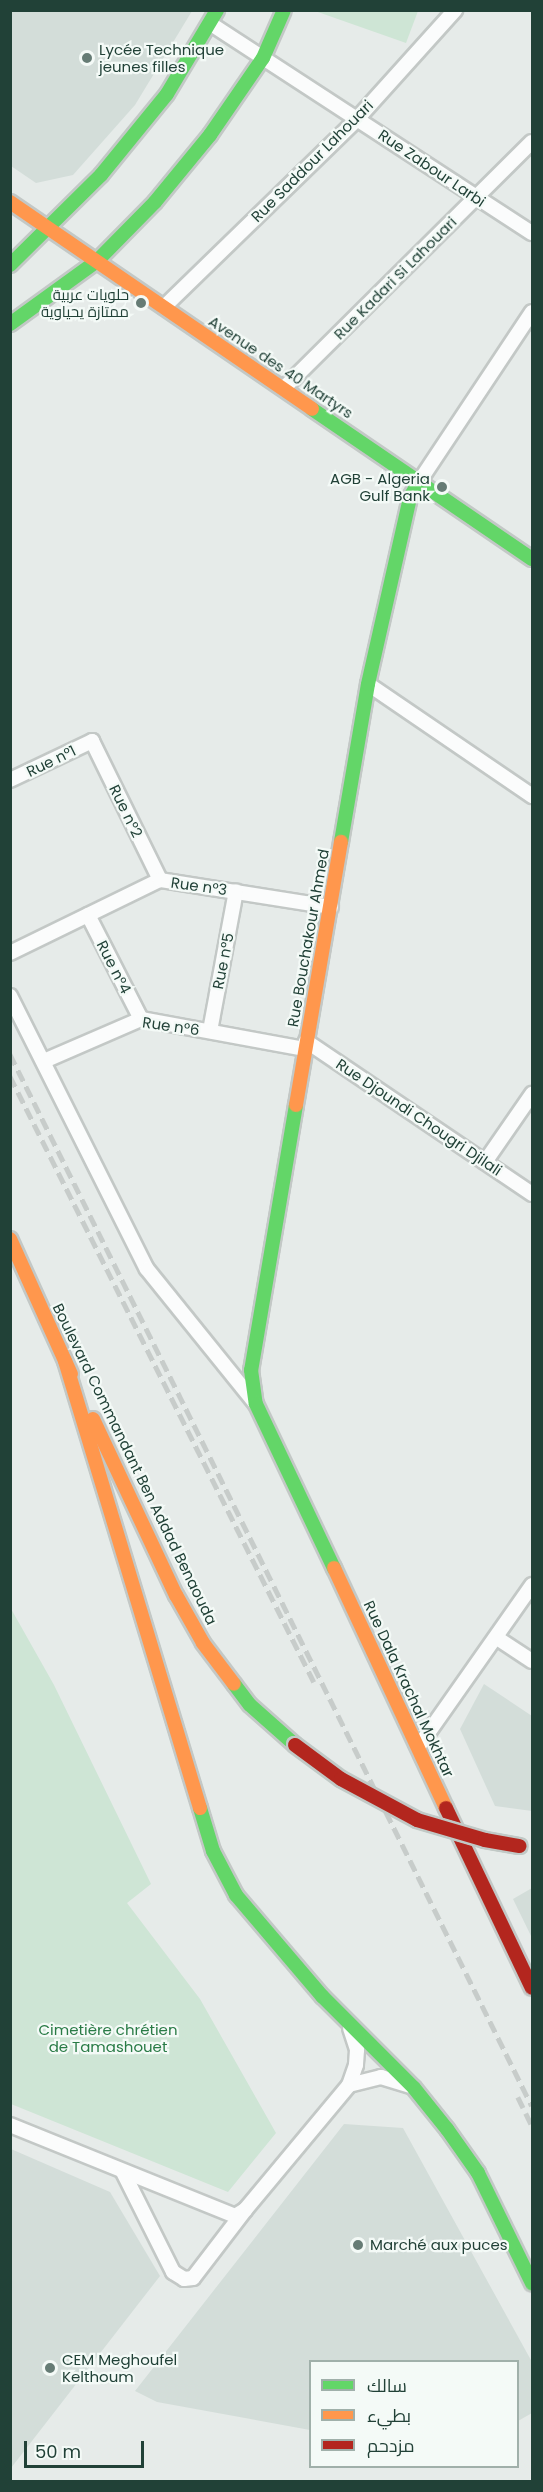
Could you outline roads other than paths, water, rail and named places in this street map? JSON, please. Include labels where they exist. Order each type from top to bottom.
[{"type":"street","points":[[10,265],[49,230],[101,176],[166,94],[211,24],[217,10]]},
{"type":"street","points":[[10,324],[97,261],[156,202],[210,135],[263,58],[284,10]]},
{"type":"street","name":"Rue Saddour Lahouari","points":[[164,307],[357,119],[455,10]]},
{"type":"street","name":"Rue Zabour Larbi","points":[[211,24],[532,233]]},
{"type":"street","name":"Rue Kadari Si Lahouari","points":[[284,388],[532,142]]},
{"type":"street","name":"Avenue des 40 Martyrs","points":[[13,207],[97,261],[532,559]]},
{"type":"street","points":[[419,482],[532,312]]},
{"type":"street","name":"Rue Bouchakour Ahmed","points":[[255,1404],[251,1370],[368,684],[410,497],[419,482]]},
{"type":"street","points":[[368,684],[532,796]]},
{"type":"street","name":"Rue n°1","points":[[10,780],[92,741]]},
{"type":"street","name":"Rue n°2","points":[[92,741],[160,880]]},
{"type":"street","name":"Rue n°3","points":[[10,952],[160,880],[331,907]]},
{"type":"street","name":"Rue n°5","points":[[210,1031],[236,891]]},
{"type":"street","name":"Rue n°4","points":[[88,915],[141,1018]]},
{"type":"street","points":[[10,996],[147,1269],[255,1404]]},
{"type":"street","name":"Rue n°6","points":[[44,1061],[141,1018],[305,1045]]},
{"type":"street","name":"Rue Djoundi Chougri Djilali","points":[[305,1045],[532,1194]]},
{"type":"street","points":[[485,1162],[532,1094]]},
{"type":"street","name":"Boulevard Commandant Ben Addad Benaouda","points":[[10,1239],[176,1595],[203,1643],[250,1706],[341,1779],[401,1813],[441,1828],[526,1847]]},
{"type":"street","points":[[65,1361],[213,1851],[236,1895],[301,1972],[414,2088],[478,2173],[532,2283]]},
{"type":"street","name":"Rue Dala Krachal Mokhtar","points":[[255,1404],[419,1746],[468,1858],[532,1988]]},
{"type":"street","points":[[419,1746],[497,1638],[527,1605],[532,1585]]},
{"type":"street","points":[[497,1638],[532,1661]]},
{"type":"street","points":[[123,2172],[173,2272],[184,2278],[194,2278],[245,2210],[350,2085],[356,2065],[357,2050],[347,2021]]},
{"type":"street","points":[[350,2085],[381,2078],[414,2088]]},
{"type":"street","points":[[10,2125],[223,2213],[235,2216],[245,2210]]},
{"type":"railway","points":[[10,1054],[532,2106]]},
{"type":"railway","points":[[10,1076],[314,1682]]},
{"type":"railway","points":[[518,2097],[532,2126]]},
{"type":"place","name":"Lycée Technique jeunes filles","points":[[87,58]]},
{"type":"place","name":"حلويات عربية ممتازة يحياوية","points":[[141,303]]},
{"type":"place","name":"AGB - Algeria Gulf Bank","points":[[442,487]]},
{"type":"place","name":"Marché aux puces","points":[[358,2245]]},
{"type":"place","name":"CEM Meghoufel Kelthoum","points":[[50,2368]]},
{"type":"park label","name":"Cimetière chrétien de Tamashouet","points":[[108,2038]]}]
